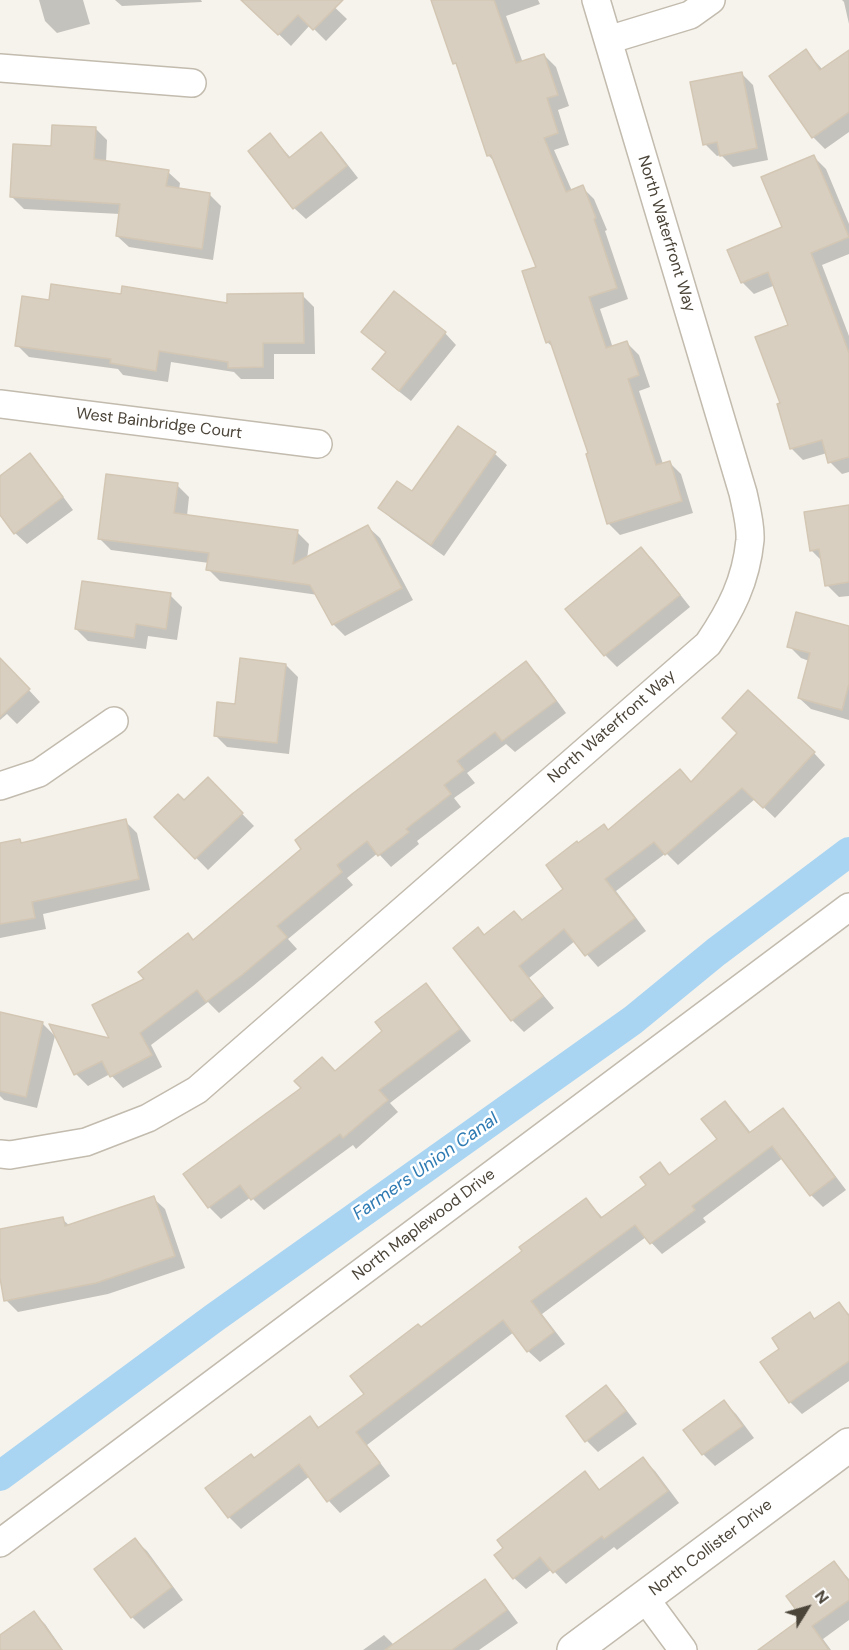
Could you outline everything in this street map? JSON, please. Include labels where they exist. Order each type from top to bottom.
[{"type":"street","name":"North Waterfront Way","points":[[0,1154],[10,1155],[86,1142],[148,1118],[197,1090],[708,644],[728,614],[742,582],[750,538],[743,493],[596,0]]},
{"type":"street","points":[[608,40],[690,15],[711,0]]},
{"type":"street","points":[[0,68],[192,83]]},
{"type":"street","name":"West Bainbridge Court","points":[[0,404],[318,444]]},
{"type":"street","points":[[0,786],[39,773],[114,721]]},
{"type":"street","name":"North Maplewood Drive","points":[[0,1543],[849,907]]},
{"type":"street","name":"North Collister Drive","points":[[574,1650],[849,1445]]},
{"type":"street","points":[[644,1598],[683,1650]]},
{"type":"building","points":[[241,0],[343,0],[313,30],[298,15],[278,35]]},
{"type":"building","points":[[431,0],[494,0],[516,63],[544,54],[558,95],[547,98],[558,133],[544,138],[566,192],[583,185],[596,218],[594,219],[617,288],[589,297],[606,348],[627,341],[639,375],[628,379],[656,465],[670,461],[682,501],[607,524],[586,454],[588,453],[550,341],[546,343],[522,271],[536,267],[491,155],[487,156],[456,63],[453,64]]},
{"type":"building","points":[[806,49],[820,70],[849,50],[849,112],[812,138],[769,76]]},
{"type":"building","points":[[742,72],[757,148],[720,156],[717,142],[703,145],[690,82]]},
{"type":"building","points":[[52,125],[96,127],[94,159],[169,170],[166,186],[210,193],[202,249],[116,236],[120,204],[10,197],[13,144],[51,146]]},
{"type":"building","points":[[321,132],[347,166],[293,209],[248,151],[270,133],[289,158]]},
{"type":"building","points":[[814,155],[849,237],[811,253],[849,353],[849,457],[828,463],[822,440],[790,449],[777,404],[780,403],[755,337],[788,325],[768,272],[741,283],[727,250],[782,227],[761,177]]},
{"type":"building","points":[[51,284],[121,294],[122,286],[227,303],[227,294],[303,293],[304,343],[263,343],[263,367],[228,368],[228,362],[159,351],[156,371],[110,363],[111,359],[15,346],[22,296],[49,300]]},
{"type":"building","points":[[394,291],[446,332],[399,391],[372,369],[386,352],[361,332]]},
{"type":"building","points":[[458,426],[496,452],[431,545],[378,508],[397,481],[412,491]]},
{"type":"building","points":[[30,453],[63,497],[14,534],[0,515],[0,476]]},
{"type":"building","points":[[106,474],[178,483],[174,513],[298,530],[293,564],[368,525],[402,588],[332,625],[310,585],[206,570],[209,553],[98,539]]},
{"type":"building","points":[[849,505],[849,582],[825,586],[819,549],[810,551],[804,512]]},
{"type":"building","points":[[641,547],[680,595],[604,656],[565,609]]},
{"type":"building","points":[[82,581],[171,593],[166,629],[136,624],[134,638],[75,629]]},
{"type":"building","points":[[796,612],[849,626],[849,684],[842,710],[798,698],[810,653],[787,647]]},
{"type":"building","points":[[0,658],[30,689],[0,717]]},
{"type":"building","points":[[240,658],[286,664],[277,743],[214,736],[217,702],[235,704]]},
{"type":"building","points":[[526,661],[556,701],[502,741],[495,732],[457,761],[464,770],[444,785],[451,794],[406,829],[409,832],[378,856],[367,841],[337,865],[342,872],[277,926],[287,937],[242,975],[206,1002],[197,990],[140,1033],[152,1055],[110,1077],[102,1061],[74,1075],[49,1024],[109,1038],[92,1005],[144,979],[138,972],[188,933],[193,940],[301,849],[295,840]]},
{"type":"building","points":[[748,690],[815,752],[763,808],[742,788],[665,855],[654,842],[605,879],[635,918],[585,956],[564,929],[519,966],[543,996],[511,1021],[453,948],[478,927],[484,935],[514,911],[522,920],[563,889],[546,865],[604,824],[608,830],[680,769],[691,782],[737,733],[722,718]]},
{"type":"building","points":[[208,777],[243,813],[195,859],[154,817],[178,794],[184,800]]},
{"type":"building","points":[[126,819],[139,879],[32,902],[35,918],[0,924],[0,843],[20,839],[21,843]]},
{"type":"building","points":[[426,983],[460,1029],[379,1090],[388,1100],[343,1138],[340,1134],[251,1200],[240,1185],[208,1208],[183,1174],[301,1088],[294,1081],[322,1057],[335,1071],[382,1031],[375,1022]]},
{"type":"building","points":[[0,1012],[43,1022],[26,1097],[0,1091]]},
{"type":"building","points":[[725,1101],[749,1133],[783,1108],[835,1177],[810,1196],[772,1146],[692,1206],[695,1210],[650,1244],[635,1225],[531,1301],[554,1332],[527,1352],[503,1320],[356,1432],[380,1463],[327,1502],[299,1464],[228,1518],[205,1488],[251,1454],[254,1458],[310,1416],[318,1428],[364,1394],[350,1376],[418,1324],[421,1327],[522,1251],[519,1247],[586,1198],[601,1218],[646,1185],[640,1177],[660,1162],[669,1175],[717,1139],[701,1119]]},
{"type":"building","points":[[154,1196],[175,1256],[96,1283],[4,1301],[0,1278],[0,1229],[63,1217],[65,1226]]},
{"type":"building","points":[[839,1302],[849,1316],[849,1361],[789,1403],[760,1362],[779,1349],[772,1338],[810,1312],[814,1319]]},
{"type":"building","points":[[606,1385],[626,1411],[585,1442],[566,1416]]},
{"type":"building","points":[[724,1400],[743,1426],[702,1455],[683,1430]]},
{"type":"building","points":[[643,1457],[668,1491],[604,1539],[602,1536],[553,1573],[540,1557],[513,1579],[494,1555],[503,1548],[497,1540],[585,1471],[599,1490]]},
{"type":"building","points":[[135,1538],[172,1587],[131,1618],[94,1569]]},
{"type":"building","points":[[834,1561],[849,1581],[849,1600],[812,1626],[829,1650],[758,1650],[802,1618],[786,1596]]},
{"type":"building","points":[[485,1579],[507,1610],[452,1650],[385,1650]]},
{"type":"building","points":[[34,1611],[62,1650],[0,1650],[0,1635]]},
{"type":"waterway","name":"Farmers Union Canal","points":[[0,1476],[214,1318],[633,1020],[716,952],[849,852]]}]
